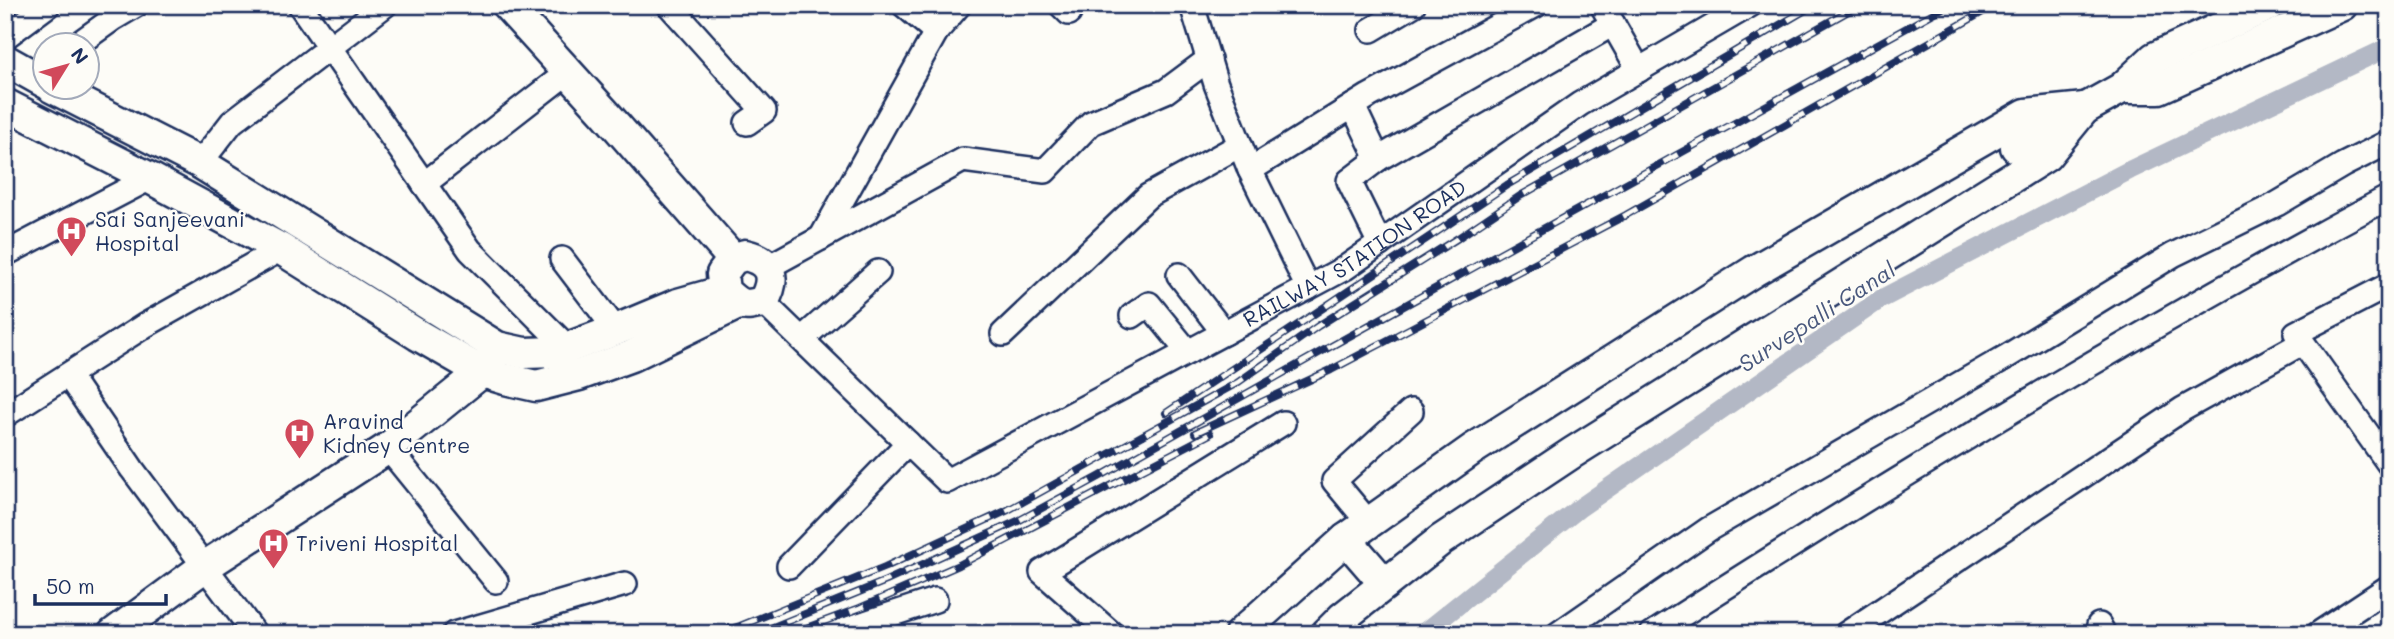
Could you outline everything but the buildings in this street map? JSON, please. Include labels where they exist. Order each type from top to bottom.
[{"type":"main road","points":[[508,5],[733,259]]},
{"type":"main road","points":[[2016,147],[2122,88],[2154,58],[2270,5]]},
{"type":"main road","points":[[2122,88],[2158,88],[2342,5]]},
{"type":"main road","points":[[5,60],[32,72]]},
{"type":"main road","points":[[88,102],[200,163],[497,346],[524,353],[557,352],[678,304],[742,299]]},
{"type":"main road","points":[[5,104],[281,249],[482,372],[536,386],[579,375],[631,356],[742,299],[772,280],[768,267],[758,258],[745,255],[733,259],[722,274],[742,299]]},
{"type":"main road","points":[[1240,634],[1358,531],[1473,449],[1754,271],[2026,114],[2085,108]]},
{"type":"main road","points":[[1326,634],[1441,540],[1572,453],[2046,156],[2085,108]]},
{"type":"main road","points":[[113,634],[204,568],[388,448],[482,372],[497,346]]},
{"type":"main road","points":[[1358,531],[1385,584]]},
{"type":"street","points":[[5,37],[48,5]]},
{"type":"street","points":[[94,32],[136,5]]},
{"type":"street","points":[[300,5],[470,250],[567,347]]},
{"type":"street","points":[[200,163],[232,122],[385,5]]},
{"type":"street","points":[[669,5],[764,111],[747,123]]},
{"type":"street","points":[[904,5],[936,32]]},
{"type":"street","points":[[821,238],[936,32],[959,5]]},
{"type":"street","points":[[1192,5],[1250,170],[1308,288]]},
{"type":"street","points":[[1371,30],[1413,5]]},
{"type":"street","points":[[1250,170],[1353,106],[1536,5]]},
{"type":"street","name":"RAILWAY STATION ROAD","points":[[908,443],[947,481],[1345,268],[1580,104],[1749,5]]},
{"type":"street","points":[[1380,244],[1349,181],[1378,159],[1608,15],[1639,70]]},
{"type":"street","points":[[768,267],[963,160],[1045,171],[1091,123],[1166,91],[1209,59]]},
{"type":"street","points":[[424,184],[568,72]]},
{"type":"street","points":[[1353,106],[1378,159]]},
{"type":"street","points":[[1558,634],[1721,522],[2006,357],[2173,255],[2277,204],[2343,165],[2389,142]]},
{"type":"street","points":[[1003,334],[1148,196],[1240,145]]},
{"type":"street","points":[[5,254],[150,178]]},
{"type":"street","points":[[1652,634],[1792,544],[2133,338],[2389,197]]},
{"type":"street","points":[[5,415],[144,326],[281,249]]},
{"type":"street","points":[[562,259],[616,330]]},
{"type":"street","points":[[802,339],[878,272]]},
{"type":"street","points":[[1179,275],[1224,333]]},
{"type":"street","points":[[2389,285],[2296,333],[2389,464]]},
{"type":"street","points":[[742,299],[802,339],[908,443],[789,566]]},
{"type":"street","points":[[1132,316],[1149,304],[1188,352]]},
{"type":"street","points":[[1853,632],[2183,409],[2302,343]]},
{"type":"street","points":[[68,375],[132,469],[255,634]]},
{"type":"street","points":[[1358,531],[1334,481],[1411,411]]},
{"type":"street","points":[[1112,634],[1042,572],[1283,423]]},
{"type":"street","points":[[388,448],[496,581]]},
{"type":"street","points":[[454,634],[625,584]]},
{"type":"street","points":[[2318,634],[2346,626],[2389,587]]},
{"type":"street","points":[[832,634],[935,600]]},
{"type":"waterway","name":"Survepalli Canal","points":[[1422,634],[1578,509],[1881,299],[2130,170],[2389,47]]},
{"type":"railway","points":[[1166,413],[1507,185],[1814,5]]},
{"type":"railway","points":[[711,634],[740,626],[885,567],[1008,510],[1237,383],[1318,326],[1520,196],[1859,5]]},
{"type":"railway","points":[[756,634],[886,581],[1018,521],[1948,5]]},
{"type":"railway","points":[[1195,433],[1331,370],[1626,215],[1995,5]]},
{"type":"railway","points":[[790,634],[860,608],[959,565],[1210,434]]},
{"type":"place","name":"Sai Sanjeevani Hospital","points":[[72,259]]},
{"type":"place","name":"Aravind Kidney Centre","points":[[300,461]]},
{"type":"place","name":"Triveni Hospital","points":[[273,571]]}]
